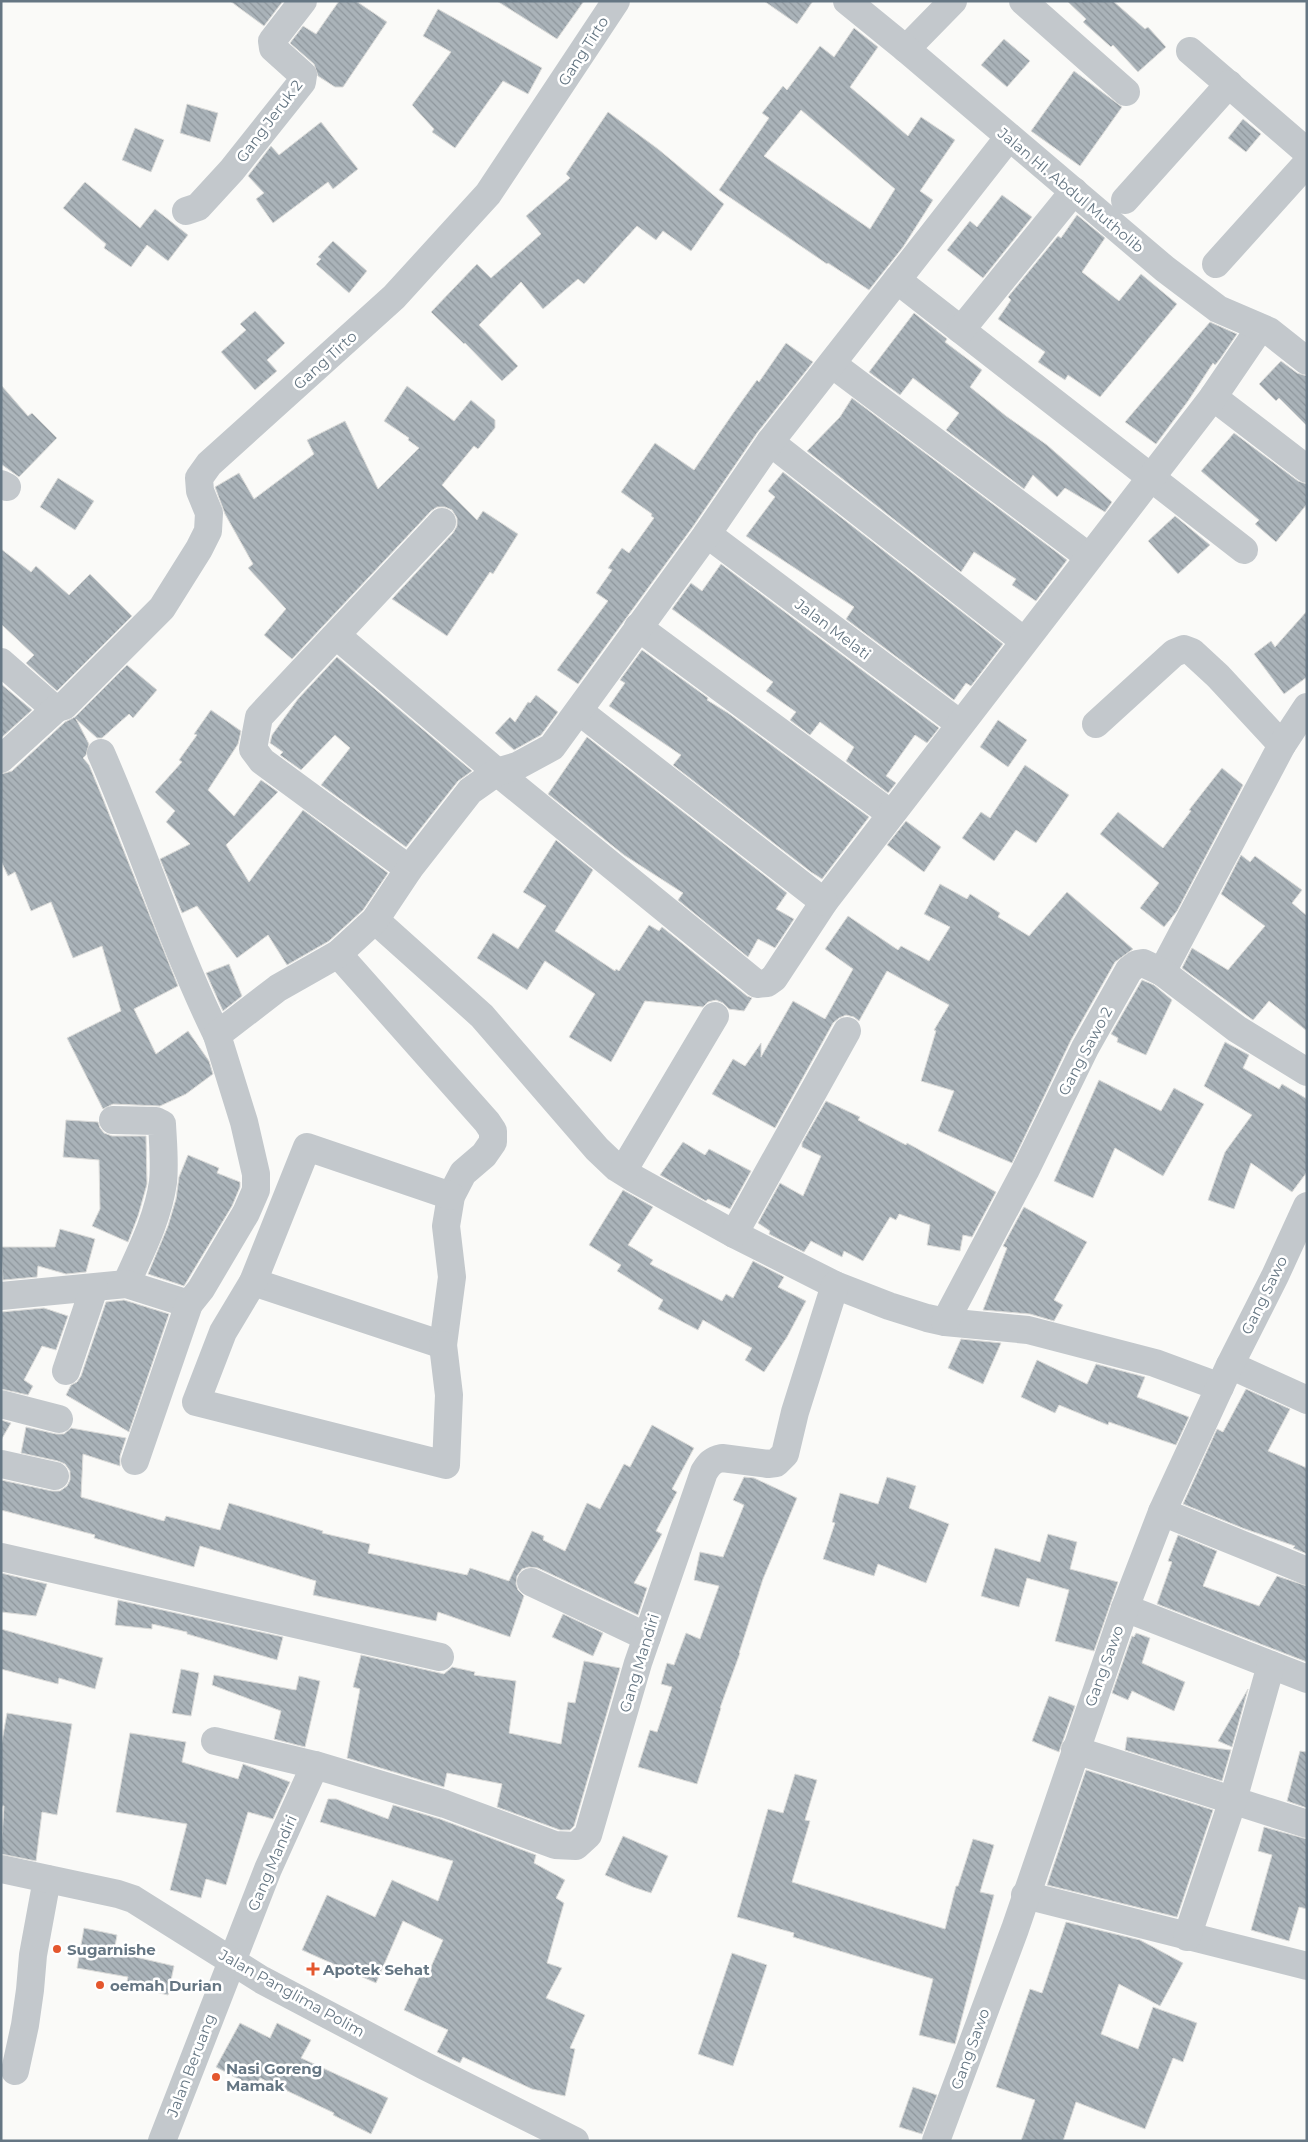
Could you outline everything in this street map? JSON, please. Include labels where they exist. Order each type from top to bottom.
[{"type":"street","name":"Gang Jeruk 2","points":[[186,211],[198,207],[232,170],[302,82],[303,74],[273,48],[272,41],[303,1]]},
{"type":"street","name":"Gang Tirto","points":[[1,759],[57,708],[64,706],[162,608],[195,556],[208,531],[209,513],[200,491],[199,478],[209,464],[394,297],[488,194],[616,1]]},
{"type":"street","name":"Jalan HI. Abdul Mutholib","points":[[847,1],[1165,269],[1218,309],[1269,331],[1307,361]]},
{"type":"street","points":[[906,49],[953,1]]},
{"type":"street","points":[[1023,1],[1126,92]]},
{"type":"street","points":[[1190,51],[1307,152]]},
{"type":"street","points":[[1125,200],[1229,84]]},
{"type":"street","points":[[217,1034],[278,988],[338,954],[375,920],[409,869],[470,791],[497,772],[517,766],[552,747],[707,534],[770,442],[1009,137]]},
{"type":"street","points":[[1216,264],[1307,163]]},
{"type":"street","points":[[960,330],[1074,191]]},
{"type":"street","points":[[896,280],[1244,550]]},
{"type":"street","points":[[338,636],[497,772],[757,984],[767,983],[774,978],[824,902],[1213,397],[1260,328]]},
{"type":"street","points":[[832,364],[1089,557]]},
{"type":"street","points":[[1213,397],[1307,469]]},
{"type":"street","points":[[770,442],[1024,641]]},
{"type":"street","points":[[409,869],[262,761],[253,749],[259,717],[338,636],[442,522]]},
{"type":"street","name":"Jalan Melati","points":[[707,534],[960,724]]},
{"type":"street","points":[[638,627],[891,814]]},
{"type":"street","points":[[1096,724],[1174,653],[1184,649],[1192,652],[1218,676],[1282,746]]},
{"type":"street","points":[[1,662],[49,704],[57,708]]},
{"type":"street","points":[[1162,972],[1282,746],[1307,707]]},
{"type":"street","points":[[579,711],[824,902]]},
{"type":"street","points":[[100,753],[127,812],[195,989],[217,1034],[244,1122],[256,1174],[256,1190],[241,1222],[190,1304],[135,1461]]},
{"type":"street","points":[[375,920],[482,1016],[597,1149],[622,1171],[734,1234],[836,1285],[888,1306],[927,1318],[945,1322],[1028,1330],[1155,1363],[1225,1376],[1307,1400]]},
{"type":"street","points":[[338,954],[493,1130],[493,1142],[484,1155],[463,1173],[451,1196],[446,1226],[452,1277],[443,1345],[449,1395],[446,1465],[196,1402],[223,1332],[253,1282],[307,1147],[451,1196]]},
{"type":"street","name":"Gang Sawo 2","points":[[945,1322],[1025,1171],[1085,1048],[1129,970],[1137,964],[1143,963],[1162,972],[1237,1029],[1307,1072]]},
{"type":"street","points":[[622,1171],[715,1016]]},
{"type":"street","points":[[734,1234],[847,1031]]},
{"type":"street","points":[[113,1120],[156,1121],[162,1124],[164,1152],[163,1182],[156,1214],[126,1284]]},
{"type":"street","name":"Gang Sawo","points":[[936,2141],[1015,1929],[1025,1895],[1125,1608],[1162,1512],[1307,1206]]},
{"type":"street","points":[[253,1282],[443,1345]]},
{"type":"street","points":[[1,1296],[126,1284],[190,1304]]},
{"type":"street","name":"Gang Mandiri","points":[[215,1741],[315,1765],[445,1804],[555,1846],[576,1846],[588,1835],[593,1822],[647,1637],[704,1472],[715,1459],[722,1458],[768,1464],[776,1462],[785,1454],[795,1412],[836,1285]]},
{"type":"street","points":[[66,1371],[94,1288]]},
{"type":"street","points":[[1,1404],[59,1419]]},
{"type":"street","points":[[1,1464],[55,1476]]},
{"type":"street","points":[[1162,1512],[1307,1571]]},
{"type":"street","points":[[1,1557],[440,1657]]},
{"type":"street","points":[[532,1582],[647,1637]]},
{"type":"street","points":[[1125,1608],[1307,1679]]},
{"type":"street","points":[[1188,1937],[1233,1800],[1271,1665]]},
{"type":"street","points":[[1075,1750],[1307,1824]]},
{"type":"street","name":"Gang Mandiri","points":[[232,1962],[268,1869],[315,1765]]},
{"type":"street","name":"Jalan Panglima Polim","points":[[1,1869],[118,1894],[133,1899],[160,1914],[262,1980],[425,2066],[576,2141]]},
{"type":"street","points":[[15,2070],[26,2016],[33,1954],[47,1879]]},
{"type":"street","points":[[1025,1895],[1307,1966]]},
{"type":"street","name":"Jalan Beruang","points":[[162,2141],[232,1962]]},
{"type":"building","points":[[230,1],[283,1],[264,26]]},
{"type":"building","points":[[339,1],[356,1],[387,22],[343,87],[335,87],[318,76],[314,64],[290,43],[303,26],[316,34]]},
{"type":"building","points":[[497,1],[584,1],[557,39]]},
{"type":"building","points":[[764,1],[813,1],[797,24]]},
{"type":"building","points":[[1067,1],[1113,1],[1145,29],[1148,27],[1166,47],[1138,72],[1113,45],[1111,47],[1083,22],[1086,19]]},
{"type":"building","points":[[438,9],[542,68],[528,94],[503,81],[455,148],[432,132],[434,129],[412,105],[451,52],[423,36]]},
{"type":"building","points":[[854,28],[878,47],[850,87],[908,136],[921,117],[955,140],[920,191],[933,200],[903,247],[869,290],[827,264],[719,190],[769,118],[762,113],[783,86],[787,90],[820,46],[834,57]],"holes":[[[801,110],[895,189],[870,229],[764,156]]]},
{"type":"building","points":[[1004,39],[1030,61],[1007,87],[981,65]]},
{"type":"building","points":[[1074,71],[1122,107],[1080,166],[1031,131]]},
{"type":"building","points":[[187,104],[218,113],[210,142],[180,133]]},
{"type":"building","points":[[608,112],[658,149],[724,204],[691,251],[663,231],[656,240],[637,226],[584,284],[578,279],[543,309],[521,282],[479,325],[518,366],[502,381],[431,312],[477,264],[491,278],[541,234],[526,216],[570,178],[566,174]]},
{"type":"building","points":[[1243,119],[1261,134],[1246,152],[1228,138]]},
{"type":"building","points":[[321,122],[358,169],[333,189],[328,182],[273,223],[256,199],[264,193],[248,176],[271,146],[279,155]]},
{"type":"building","points":[[135,128],[164,140],[151,172],[122,160]]},
{"type":"building","points":[[85,182],[140,228],[155,209],[188,235],[168,261],[147,245],[131,267],[104,248],[106,244],[63,208]]},
{"type":"building","points":[[1002,195],[1032,217],[983,278],[947,250],[970,221],[977,227]]},
{"type":"building","points":[[1077,215],[1105,238],[1082,272],[1119,301],[1141,274],[1177,304],[1100,397],[1068,375],[1065,380],[1038,362],[1045,352],[998,319],[1011,300],[1008,297],[1058,236],[1061,238]]},
{"type":"building","points":[[333,241],[367,271],[349,293],[316,264],[321,259],[318,257]]},
{"type":"building","points":[[255,311],[285,343],[267,360],[277,371],[255,390],[221,352],[246,330],[240,324]]},
{"type":"building","points":[[914,313],[947,339],[945,342],[982,370],[970,387],[1006,416],[1047,445],[1112,502],[1105,512],[1065,488],[1057,497],[1033,475],[1024,489],[946,430],[959,413],[913,378],[900,395],[869,372]]},
{"type":"building","points":[[1210,322],[1237,334],[1220,359],[1215,365],[1213,363],[1156,444],[1125,422]]},
{"type":"building","points":[[786,343],[813,362],[757,433],[694,525],[578,684],[557,670],[608,601],[596,593],[612,570],[608,568],[622,548],[629,553],[654,518],[651,516],[652,514],[621,492],[655,443],[694,470],[757,380],[759,382]]},
{"type":"building","points":[[1281,361],[1297,373],[1307,376],[1307,426],[1279,398],[1276,401],[1259,384]]},
{"type":"building","points":[[1,385],[28,416],[32,413],[57,438],[19,477],[1,464]]},
{"type":"building","points":[[407,386],[454,421],[471,400],[495,420],[495,428],[478,449],[474,446],[442,485],[477,520],[483,511],[518,534],[493,574],[490,572],[447,636],[392,599],[453,533],[457,526],[457,518],[452,510],[445,507],[437,507],[431,511],[292,659],[264,635],[286,609],[248,568],[253,564],[225,514],[215,487],[239,473],[254,499],[314,454],[307,440],[345,421],[378,489],[419,448],[408,440],[409,438],[384,421]]},
{"type":"building","points":[[852,398],[1067,560],[1036,601],[1012,585],[1016,579],[974,552],[961,572],[807,451],[840,417]]},
{"type":"building","points":[[1234,433],[1298,481],[1307,484],[1307,504],[1276,542],[1255,524],[1259,520],[1201,471]]},
{"type":"building","points":[[783,472],[1003,644],[971,686],[966,683],[954,700],[846,619],[854,607],[746,536],[775,497],[768,491]]},
{"type":"building","points":[[58,478],[94,501],[75,530],[40,507]]},
{"type":"building","points":[[1175,516],[1210,545],[1178,574],[1148,541]]},
{"type":"building","points":[[1,549],[31,572],[36,566],[69,595],[90,574],[132,616],[57,691],[26,663],[34,655],[1,624]]},
{"type":"building","points":[[721,564],[939,728],[927,743],[915,735],[886,776],[896,783],[888,793],[846,761],[854,747],[820,722],[810,735],[790,720],[796,712],[766,691],[773,682],[672,609],[691,583],[702,591]]},
{"type":"building","points":[[1307,611],[1307,677],[1284,694],[1254,654],[1271,641],[1275,647]]},
{"type":"building","points":[[642,650],[708,698],[707,700],[728,713],[869,817],[822,879],[673,765],[681,755],[609,706],[625,683],[620,680]]},
{"type":"building","points":[[337,657],[472,771],[458,781],[406,847],[321,785],[350,748],[335,735],[301,770],[280,755],[283,752],[270,743],[272,735],[298,699]]},
{"type":"building","points":[[127,665],[157,690],[133,718],[129,714],[102,738],[97,738],[76,719],[89,744],[86,755],[83,758],[89,765],[178,986],[134,1009],[156,1054],[188,1031],[209,1061],[213,1074],[186,1094],[160,1106],[113,1104],[103,1109],[67,1038],[121,1011],[102,946],[73,958],[51,902],[31,911],[15,872],[8,876],[1,861],[1,774],[12,771],[65,722],[75,717]]},
{"type":"building","points":[[1,684],[32,710],[1,738]]},
{"type":"building","points":[[536,695],[558,712],[541,735],[514,750],[495,733],[510,717],[515,722],[528,702],[530,703]]},
{"type":"building","points":[[211,710],[241,731],[238,744],[208,790],[234,816],[261,780],[278,792],[226,845],[249,882],[303,810],[388,873],[363,910],[329,941],[287,965],[268,935],[237,958],[197,906],[182,913],[160,859],[190,844],[166,822],[175,811],[155,792],[182,762],[179,760],[197,735],[194,734]]},
{"type":"building","points":[[998,720],[1027,740],[1008,767],[980,747]]},
{"type":"building","points":[[587,737],[787,893],[776,909],[794,919],[775,948],[758,939],[748,957],[678,900],[683,893],[624,855],[548,794]]},
{"type":"building","points":[[1025,765],[1069,795],[1036,843],[1016,830],[994,861],[962,838],[981,812],[990,818]]},
{"type":"building","points":[[1222,768],[1243,785],[1177,911],[1164,927],[1140,908],[1159,883],[1100,834],[1118,812],[1163,848],[1191,811],[1189,810]]},
{"type":"building","points":[[906,821],[941,847],[924,872],[887,845]]},
{"type":"building","points":[[556,840],[593,870],[555,931],[615,971],[616,969],[619,971],[649,925],[659,931],[662,927],[747,996],[752,998],[744,1011],[729,1009],[723,1003],[716,1000],[708,1002],[703,1007],[645,1001],[611,1062],[569,1037],[595,994],[545,961],[527,990],[477,958],[493,933],[518,949],[546,906],[523,892]]},
{"type":"building","points":[[1241,855],[1250,862],[1255,856],[1302,890],[1292,903],[1307,916],[1307,1031],[1269,1001],[1253,1020],[1182,968],[1192,948],[1228,970],[1265,926],[1221,894]]},
{"type":"building","points":[[940,884],[967,899],[970,894],[1000,913],[998,917],[1029,936],[1067,892],[1133,949],[1115,962],[1071,1040],[1012,1163],[938,1131],[954,1091],[921,1081],[936,1031],[934,1030],[949,1005],[887,971],[859,1021],[854,1017],[846,1015],[833,1023],[775,1128],[712,1094],[733,1059],[745,1066],[761,1043],[761,1057],[793,1001],[825,1019],[853,969],[825,949],[848,916],[898,950],[901,946],[929,961],[950,927],[924,914]]},
{"type":"building","points":[[229,964],[242,996],[223,1011],[206,973]]},
{"type":"building","points":[[1142,980],[1154,985],[1172,1000],[1146,1055],[1117,1042],[1118,1038],[1111,1034]]},
{"type":"building","points":[[1225,1042],[1249,1055],[1243,1068],[1279,1089],[1282,1084],[1307,1099],[1307,1172],[1292,1192],[1251,1163],[1234,1209],[1208,1200],[1225,1152],[1252,1115],[1204,1086]]},
{"type":"building","points":[[1099,1080],[1161,1111],[1174,1088],[1204,1104],[1163,1176],[1115,1148],[1093,1198],[1054,1181]]},
{"type":"building","points":[[826,1101],[860,1117],[858,1120],[906,1145],[907,1143],[996,1192],[972,1237],[963,1235],[960,1251],[927,1245],[930,1225],[899,1214],[896,1220],[890,1217],[863,1261],[844,1251],[842,1257],[811,1241],[804,1252],[769,1234],[770,1231],[758,1223],[780,1183],[803,1196],[821,1156],[802,1147],[802,1143]]},
{"type":"building","points":[[66,1120],[98,1122],[104,1133],[112,1136],[146,1136],[147,1184],[128,1242],[92,1226],[100,1209],[99,1160],[63,1157]]},
{"type":"building","points":[[683,1142],[705,1155],[709,1149],[751,1171],[730,1209],[708,1199],[706,1201],[660,1175]]},
{"type":"building","points":[[188,1155],[219,1168],[217,1173],[240,1182],[240,1187],[232,1206],[184,1286],[148,1274],[168,1226],[176,1199],[179,1177]]},
{"type":"building","points":[[623,1190],[653,1207],[628,1245],[653,1260],[650,1264],[722,1301],[726,1294],[733,1298],[753,1261],[784,1277],[778,1287],[806,1301],[787,1337],[764,1372],[745,1360],[752,1348],[703,1320],[698,1330],[658,1309],[663,1300],[617,1271],[621,1265],[589,1245]]},
{"type":"building","points":[[1024,1207],[1087,1242],[1054,1300],[1063,1305],[1054,1321],[1030,1314],[983,1310],[1007,1248],[1003,1246]]},
{"type":"building","points":[[60,1229],[95,1239],[86,1272],[66,1274],[38,1266],[37,1277],[3,1280],[1,1247],[55,1247]]},
{"type":"building","points":[[124,1300],[169,1314],[129,1432],[66,1395],[71,1385],[77,1382],[81,1376],[106,1302]]},
{"type":"building","points":[[44,1308],[68,1316],[56,1350],[42,1346],[24,1380],[33,1386],[28,1395],[1,1389],[1,1312]]},
{"type":"building","points":[[961,1339],[1001,1343],[983,1384],[948,1368]]},
{"type":"building","points":[[1037,1360],[1087,1384],[1096,1364],[1145,1377],[1137,1397],[1189,1417],[1176,1445],[1109,1422],[1108,1425],[1059,1405],[1055,1413],[1021,1397]]},
{"type":"building","points":[[1246,1389],[1290,1409],[1268,1451],[1307,1468],[1307,1554],[1293,1548],[1295,1546],[1245,1529],[1183,1504],[1217,1429],[1223,1432]]},
{"type":"building","points":[[1,1420],[11,1423],[1,1440]]},
{"type":"building","points":[[652,1425],[694,1448],[672,1489],[677,1492],[656,1531],[662,1534],[634,1583],[647,1588],[638,1615],[538,1568],[529,1567],[522,1569],[517,1576],[516,1584],[518,1590],[524,1596],[510,1637],[438,1612],[436,1621],[313,1595],[316,1581],[200,1546],[194,1567],[94,1538],[95,1535],[1,1510],[1,1480],[60,1491],[67,1486],[70,1480],[70,1471],[65,1464],[21,1453],[26,1427],[56,1434],[64,1434],[71,1428],[126,1438],[120,1456],[120,1466],[83,1454],[81,1497],[164,1521],[166,1516],[220,1530],[229,1503],[323,1531],[322,1533],[370,1544],[368,1553],[467,1575],[470,1568],[509,1581],[532,1531],[544,1536],[543,1540],[565,1551],[587,1503],[600,1509],[624,1464],[630,1467]]},
{"type":"building","points":[[744,1477],[754,1478],[797,1498],[763,1579],[697,1784],[638,1767],[650,1730],[657,1732],[672,1687],[661,1684],[667,1663],[674,1665],[686,1633],[700,1639],[719,1586],[694,1580],[700,1552],[723,1557],[744,1505],[733,1500]]},
{"type":"building","points":[[887,1477],[916,1486],[909,1508],[949,1524],[926,1583],[878,1564],[874,1576],[823,1559],[835,1523],[832,1522],[840,1493],[878,1504]]},
{"type":"building","points":[[1048,1534],[1077,1542],[1070,1569],[1118,1582],[1094,1651],[1055,1641],[1069,1590],[1027,1578],[1019,1607],[981,1596],[995,1548],[1040,1562]]},
{"type":"building","points":[[1178,1535],[1217,1551],[1203,1586],[1259,1606],[1277,1576],[1307,1586],[1307,1662],[1157,1604],[1172,1562],[1168,1561]]},
{"type":"building","points":[[1,1573],[47,1584],[36,1616],[1,1612]]},
{"type":"building","points":[[118,1600],[283,1637],[277,1660],[187,1634],[187,1632],[152,1624],[152,1629],[115,1625]]},
{"type":"building","points":[[563,1614],[603,1633],[593,1656],[552,1637]]},
{"type":"building","points":[[1,1629],[103,1658],[95,1689],[59,1678],[58,1684],[1,1669]]},
{"type":"building","points":[[1136,1633],[1150,1638],[1142,1663],[1185,1682],[1174,1711],[1132,1691],[1128,1700],[1112,1693],[1132,1636],[1134,1637]]},
{"type":"building","points":[[361,1655],[444,1674],[452,1667],[475,1672],[474,1675],[516,1681],[509,1733],[561,1744],[568,1702],[575,1703],[584,1661],[620,1668],[574,1826],[570,1830],[560,1830],[497,1807],[502,1784],[447,1773],[444,1787],[347,1758],[360,1689],[353,1687]]},
{"type":"building","points":[[181,1669],[199,1673],[191,1716],[172,1713]]},
{"type":"building","points":[[214,1675],[296,1690],[299,1676],[320,1681],[305,1747],[274,1739],[281,1711],[212,1685]]},
{"type":"building","points":[[1248,1689],[1232,1747],[1218,1741]]},
{"type":"building","points":[[1049,1696],[1075,1706],[1059,1752],[1032,1741]]},
{"type":"building","points":[[7,1713],[72,1724],[57,1815],[42,1812],[36,1861],[1,1854],[4,1806],[1,1806],[1,1747]]},
{"type":"building","points":[[130,1733],[186,1742],[182,1762],[238,1779],[243,1764],[290,1782],[273,1819],[248,1812],[226,1885],[206,1879],[201,1898],[170,1890],[187,1824],[116,1812]]},
{"type":"building","points":[[1127,1737],[1231,1750],[1222,1781],[1125,1750]]},
{"type":"building","points":[[1300,1751],[1307,1752],[1307,1808],[1287,1801]]},
{"type":"building","points":[[1086,1770],[1213,1810],[1177,1917],[1047,1885]]},
{"type":"building","points":[[795,1774],[817,1780],[805,1820],[810,1821],[792,1882],[945,1929],[956,1886],[958,1886],[973,1839],[994,1845],[980,1892],[994,1895],[955,2044],[919,2035],[933,1979],[793,1937],[794,1933],[737,1917],[768,1809],[783,1813]]},
{"type":"building","points":[[328,1799],[336,1799],[388,1819],[393,1805],[440,1819],[536,1855],[534,1863],[565,1880],[556,1898],[564,1903],[547,1963],[562,1968],[546,1998],[585,2015],[570,2048],[575,2049],[565,2096],[532,2089],[463,2057],[460,2063],[437,2052],[448,2030],[404,2010],[420,1975],[426,1978],[443,1940],[403,1921],[376,1983],[302,1950],[327,1895],[375,1917],[392,1880],[438,1901],[453,1861],[320,1822]]},
{"type":"building","points":[[1264,1827],[1307,1839],[1307,1909],[1299,1907],[1289,1941],[1251,1930],[1272,1855],[1258,1851]]},
{"type":"building","points":[[623,1836],[668,1856],[651,1893],[605,1875]]},
{"type":"building","points":[[1066,1922],[1140,1940],[1183,1963],[1160,2006],[1119,1984],[1101,2034],[1138,2049],[1153,2007],[1197,2023],[1183,2062],[1173,2058],[1145,2129],[1076,2102],[1063,2141],[1021,2141],[1035,2100],[996,2087],[1030,1989],[1042,1993]]},
{"type":"building","points":[[84,1928],[117,1935],[114,1952],[174,1966],[168,1995],[126,1985],[128,1977],[77,1968]]},
{"type":"building","points":[[732,1953],[767,1965],[733,2066],[698,2054]]},
{"type":"building","points":[[240,2023],[270,2038],[277,2023],[311,2040],[301,2058],[388,2098],[371,2134],[333,2115],[334,2113],[260,2078],[255,2088],[216,2067]]},
{"type":"building","points":[[913,2087],[937,2095],[922,2134],[899,2127]]},
{"type":"place","name":"Sugarnishe","points":[[57,1949]]},
{"type":"place","name":"Apotek Sehat","points":[[313,1969]]},
{"type":"place","name":"oemah Durian","points":[[100,1985]]},
{"type":"place","name":"Nasi Goreng Mamak","points":[[216,2077]]}]
